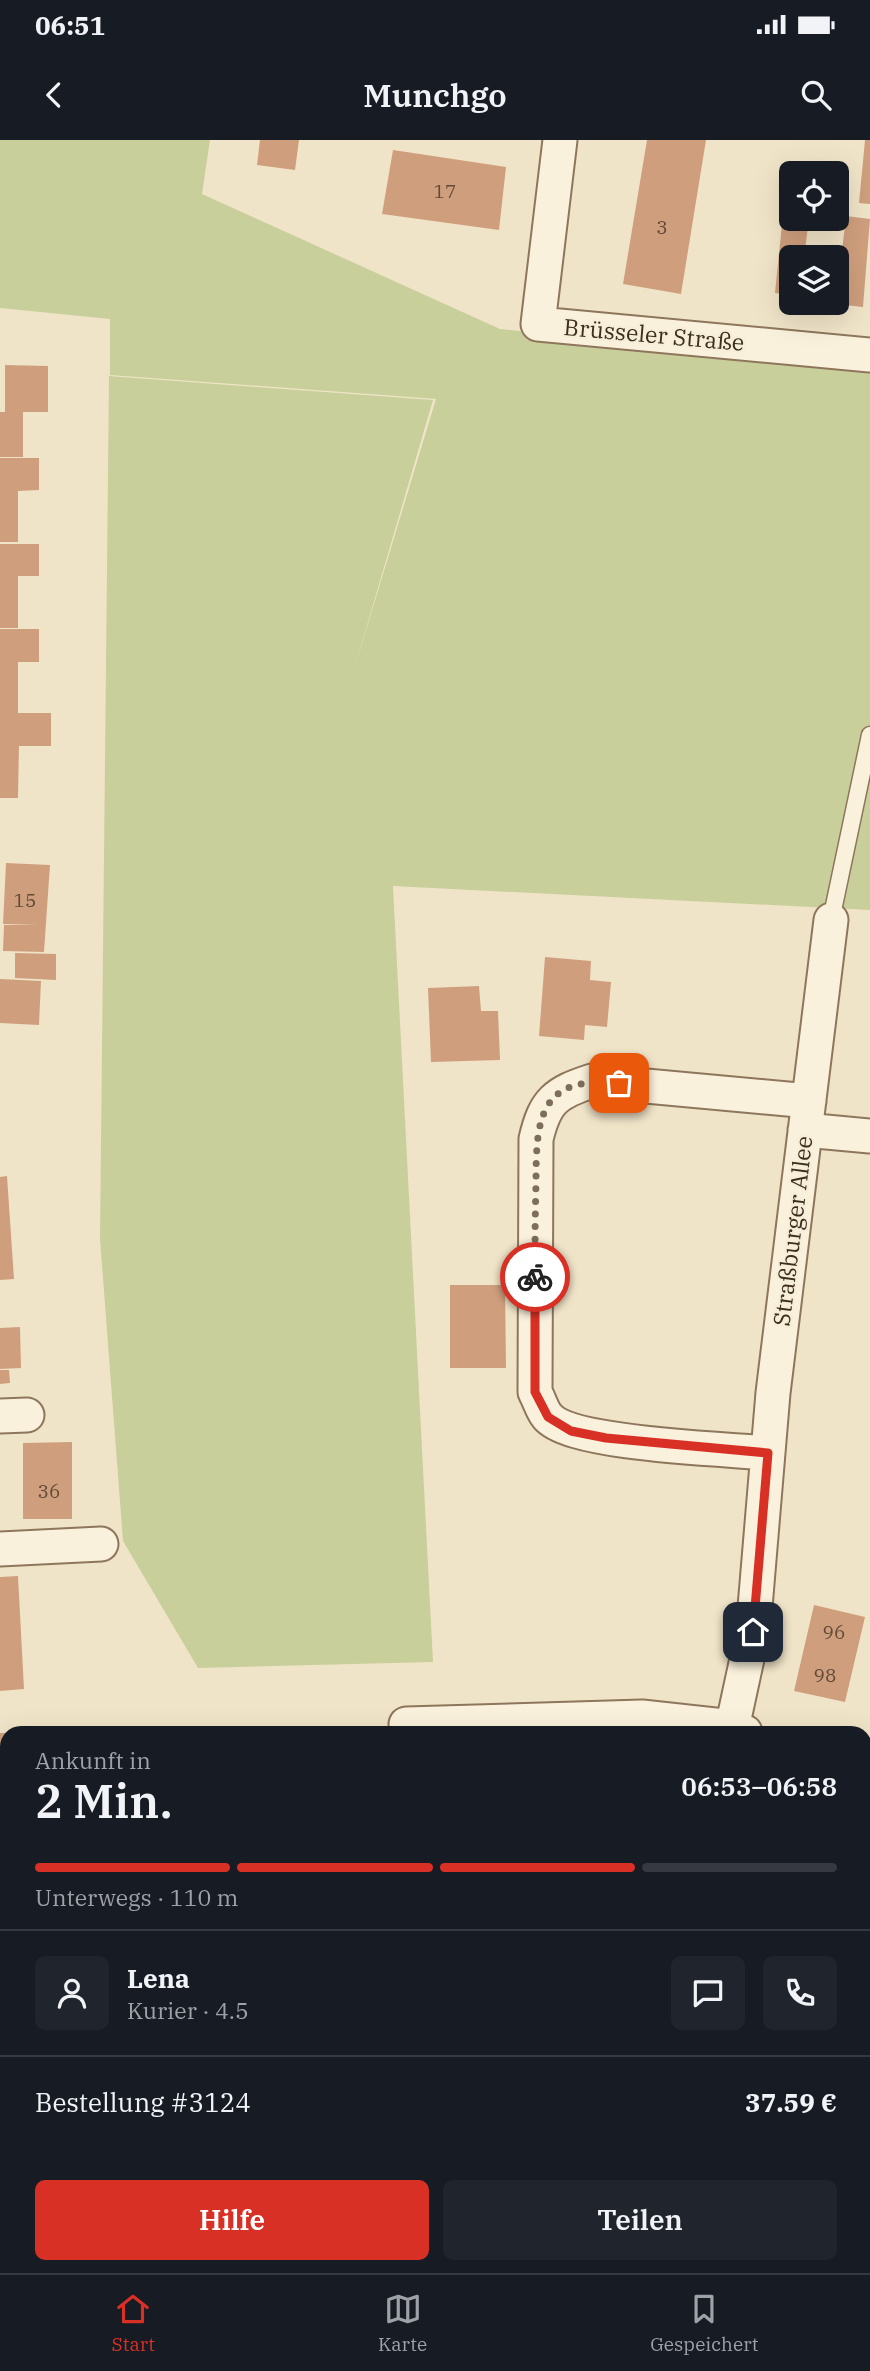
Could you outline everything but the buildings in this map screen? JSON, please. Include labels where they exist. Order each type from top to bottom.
[{"type":"street","name":"Brüsseler Straße","points":[[559,140],[538,324],[870,355]]},
{"type":"street","name":"Straßburger Allee","points":[[740,1726],[753,1632],[773,1393],[831,920]]},
{"type":"street","points":[[768,1453],[606,1438],[571,1431],[548,1417],[535,1392],[536,1139],[542,1113],[561,1091],[592,1081],[807,1116],[870,1136]]},
{"type":"street","points":[[0,1549],[101,1544]]},
{"type":"street","points":[[406,1724],[642,1717],[709,1726]]},
{"type":"lane","name":"Straßburger Allee","points":[[831,920],[870,735]]},
{"type":"green space","points":[[0,140],[210,140],[202,194],[500,329],[870,369],[870,910],[393,886],[433,1662],[198,1668],[123,1541],[100,1239],[109,376],[433,400],[354,670],[436,399],[110,375],[110,319],[0,308]]},
{"type":"way so far","points":[[535,1277],[536,1139],[542,1113],[561,1091],[592,1081],[619,1083]]},
{"type":"route","points":[[535,1277],[535,1392],[548,1417],[571,1431],[606,1438],[768,1453],[753,1632]]}]
